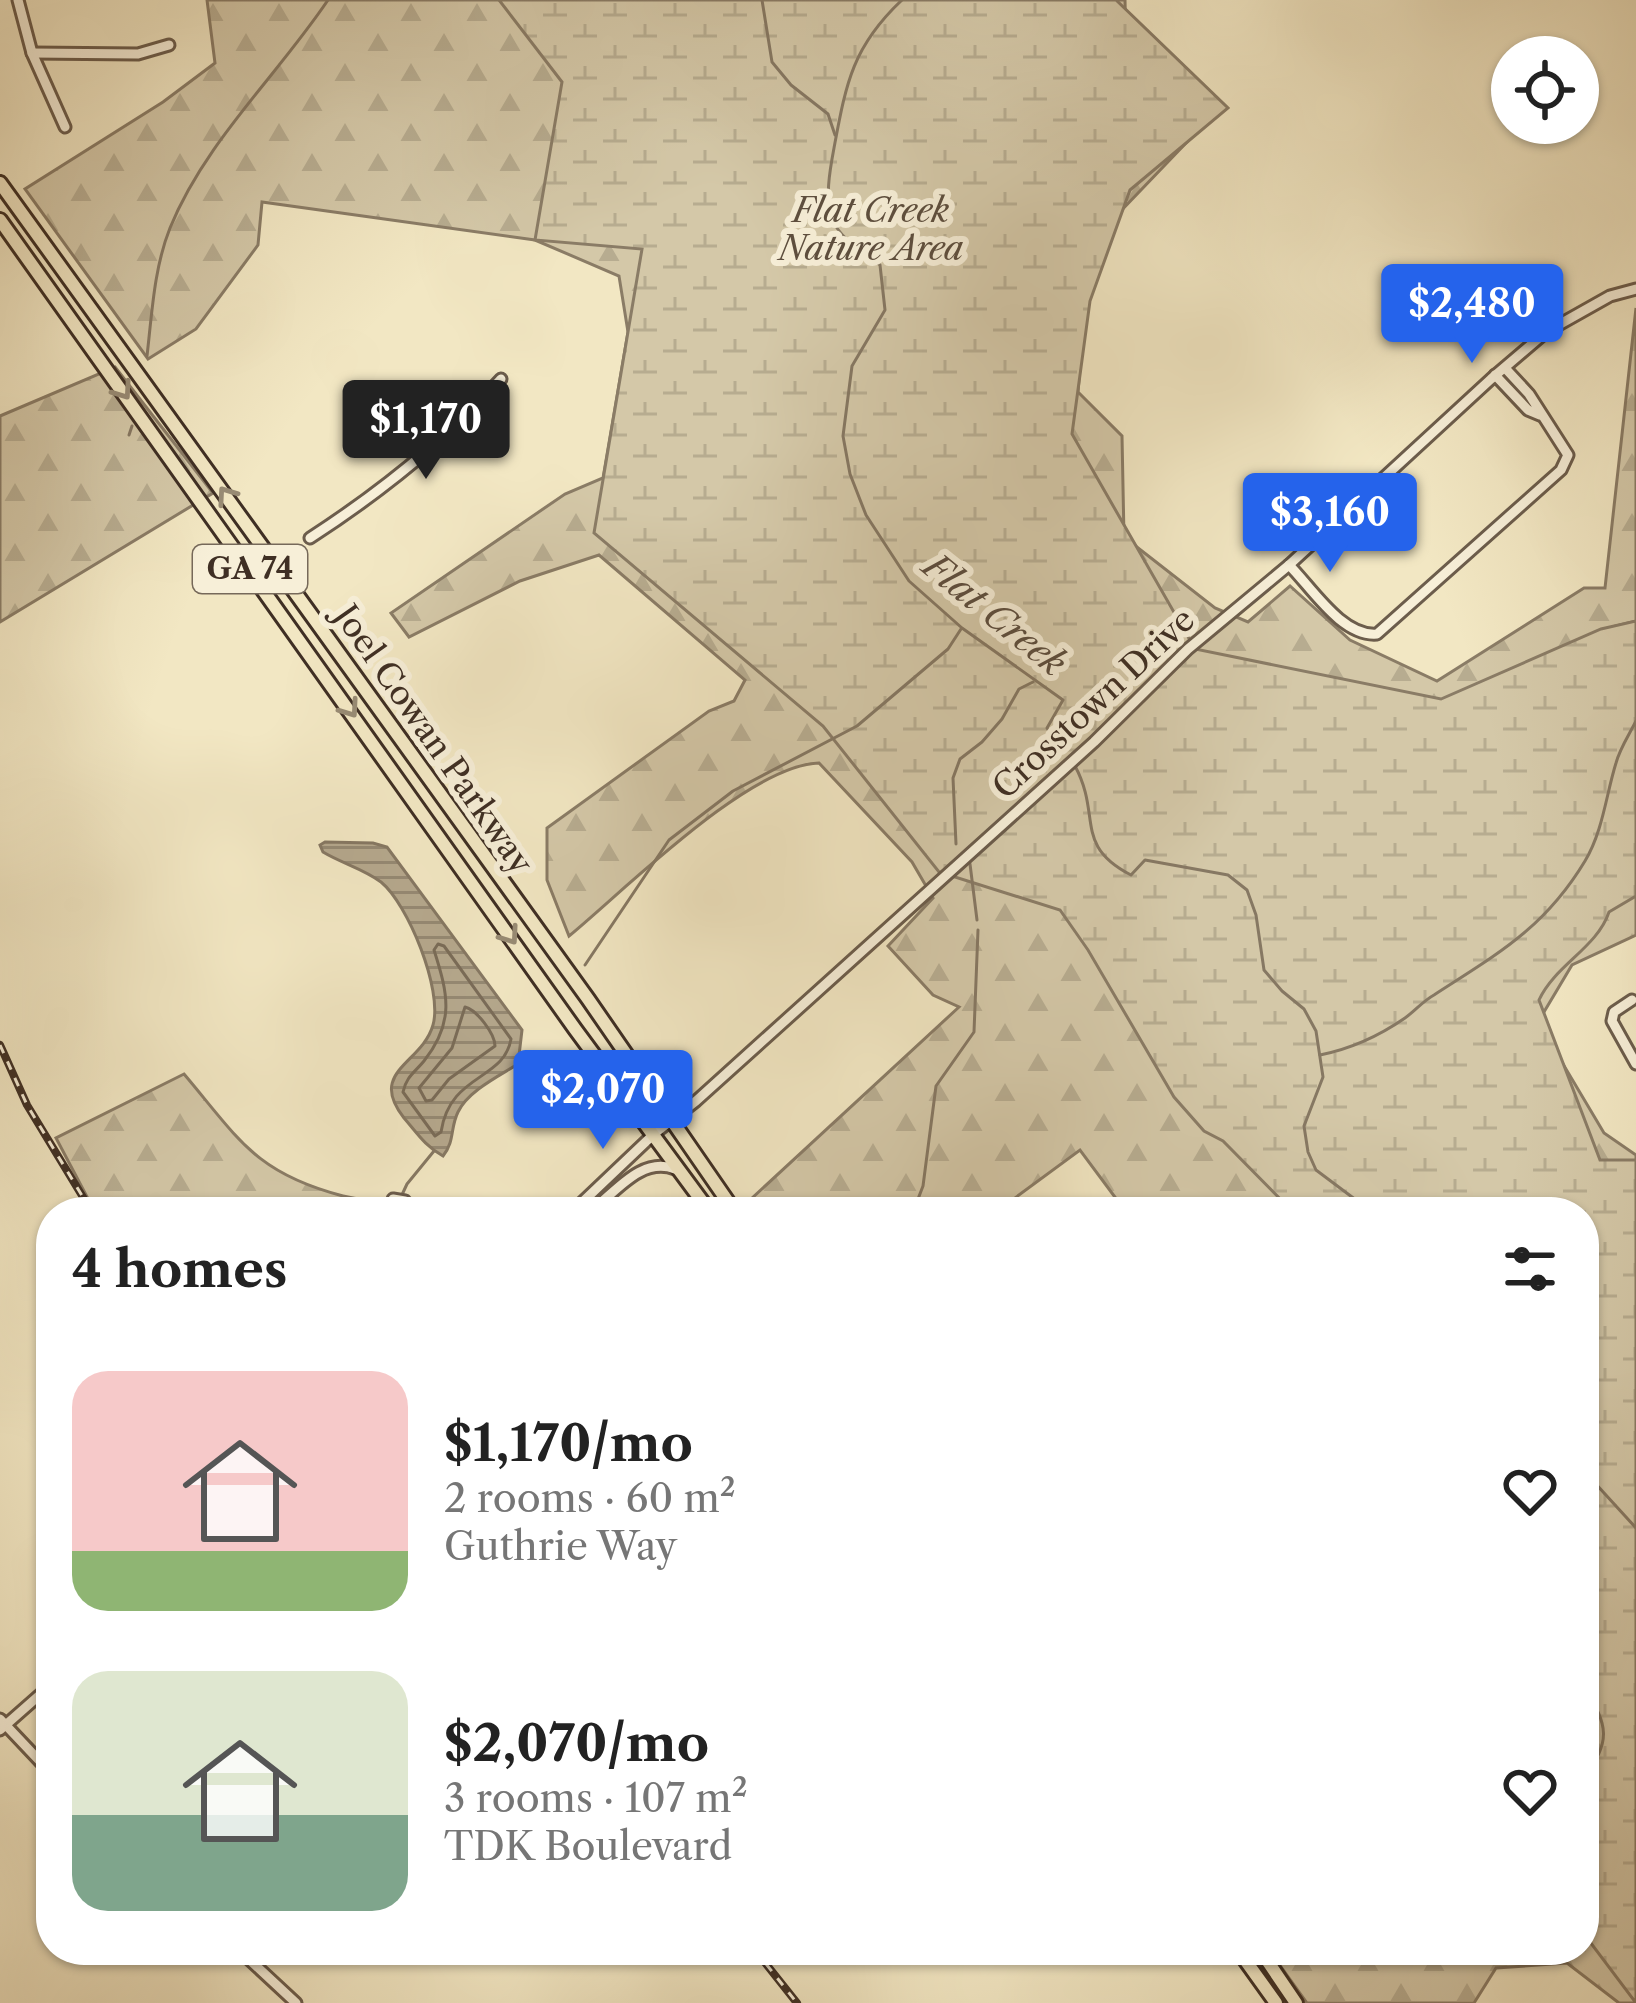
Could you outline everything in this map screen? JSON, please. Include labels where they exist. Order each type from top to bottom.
[{"type":"main road","name":"Joel Cowan Parkway","points":[[0,183],[725,1197]]},
{"type":"main road","name":"Joel Cowan Parkway","points":[[0,220],[700,1197]]},
{"type":"main road","points":[[1249,1965],[1276,2003]]},
{"type":"main road","points":[[1270,1965],[1297,2003]]},
{"type":"street","points":[[18,0],[32,53],[65,127]]},
{"type":"street","points":[[32,53],[138,54],[169,45]]},
{"type":"street","name":"Crosstown Drive","points":[[588,1197],[1500,371],[1546,332],[1579,312],[1636,289]]},
{"type":"street","points":[[1289,565],[1349,627],[1364,635],[1388,628],[1568,461],[1544,417],[1500,371]]},
{"type":"street","points":[[310,538],[417,461],[501,379]]},
{"type":"street","points":[[1632,1000],[1614,1012],[1612,1022],[1636,1064]]},
{"type":"street","points":[[608,1197],[643,1168],[668,1166],[683,1173]]},
{"type":"street","points":[[36,1696],[2,1724],[36,1758]]},
{"type":"street","points":[[255,1965],[296,2003]]},
{"type":"green space","name":"Flat Creek Nature Area","points":[[207,0],[1125,0],[1126,47],[1208,120],[1117,215],[1085,308],[1078,392],[1122,436],[1124,537],[1215,608],[1248,622],[1290,586],[1350,640],[1437,681],[1584,588],[1605,588],[1636,308],[1636,621],[1612,627],[1636,625],[1636,935],[1572,965],[1538,1022],[1604,1133],[1636,1155],[1636,2003],[1619,2003],[1570,1965],[1599,1965],[1599,1197],[1115,1197],[1080,1150],[1016,1197],[753,1197],[959,1007],[933,995],[888,946],[933,898],[912,862],[819,763],[790,769],[724,806],[569,936],[547,880],[547,828],[709,711],[734,701],[745,680],[599,555],[520,581],[409,637],[391,613],[565,494],[603,478],[628,332],[619,276],[535,240],[262,202],[258,245],[196,329],[148,359],[25,189],[163,102],[215,63]]},
{"type":"green space","name":"Flat Creek Nature Area","points":[[499,0],[1116,0],[1228,108],[1130,190],[1090,301],[1072,434],[1195,649],[1441,699],[1601,629],[1636,621],[1636,896],[1609,912],[1595,936],[1539,1000],[1600,1160],[1636,1160],[1636,2003],[1599,1954],[1599,1754],[1604,1733],[1599,1715],[1599,1197],[1278,1197],[1223,1141],[1204,1131],[1174,1097],[1060,910],[939,872],[823,726],[594,533],[642,249],[535,240],[562,82]]},
{"type":"green space","points":[[115,367],[213,493],[0,622],[0,416]]},
{"type":"green space","points":[[184,1074],[251,1151],[289,1176],[349,1197],[87,1197],[56,1138]]},
{"type":"green space","name":"Flat Creek Nature Area","points":[[1280,1965],[1539,1965],[1496,1968],[1474,2003],[1307,2003]]},
{"type":"water","points":[[320,845],[387,847],[522,1030],[518,1064],[463,1104],[443,1156],[404,1118],[391,1089],[400,1068],[433,1025],[433,991],[421,949],[391,893],[374,877],[323,852]]},
{"type":"waterway","points":[[147,356],[160,259],[185,197],[222,138],[328,0]]},
{"type":"waterway","name":"Flat Creek","points":[[762,0],[772,62],[791,85],[828,114],[835,135]]},
{"type":"waterway","name":"Flat Creek","points":[[902,0],[872,34],[854,68],[830,175],[833,221],[848,240],[880,265],[885,310],[852,366],[843,436],[850,474],[866,515],[909,581],[962,628],[1063,700],[1047,728],[1062,751]]},
{"type":"waterway","points":[[129,435],[132,426]]},
{"type":"waterway","points":[[585,965],[669,840],[733,791],[857,726],[948,649],[961,629]]},
{"type":"waterway","points":[[956,844],[953,778],[960,759],[1002,719],[1019,689],[1033,682]]},
{"type":"waterway","points":[[1320,1055],[1395,1025],[1518,938],[1553,905],[1591,849],[1618,757],[1636,721]]},
{"type":"waterway","name":"Flat Creek","points":[[1075,766],[1095,841],[1113,864],[1131,875],[1145,860],[1228,875],[1247,890],[1256,915],[1264,970],[1304,1009],[1316,1031],[1323,1077],[1304,1126],[1308,1152],[1316,1170],[1352,1197]]},
{"type":"waterway","points":[[970,864],[977,920]]},
{"type":"waterway","points":[[919,1197],[936,1086],[974,1032],[978,930]]},
{"type":"waterway","points":[[401,1197],[434,1151]]},
{"type":"waterway","name":"Flat Creek","points":[[1599,1487],[1636,1528]]},
{"type":"railway","points":[[0,1045],[27,1105],[83,1197]]},
{"type":"railway","points":[[767,1965],[797,2003]]}]
